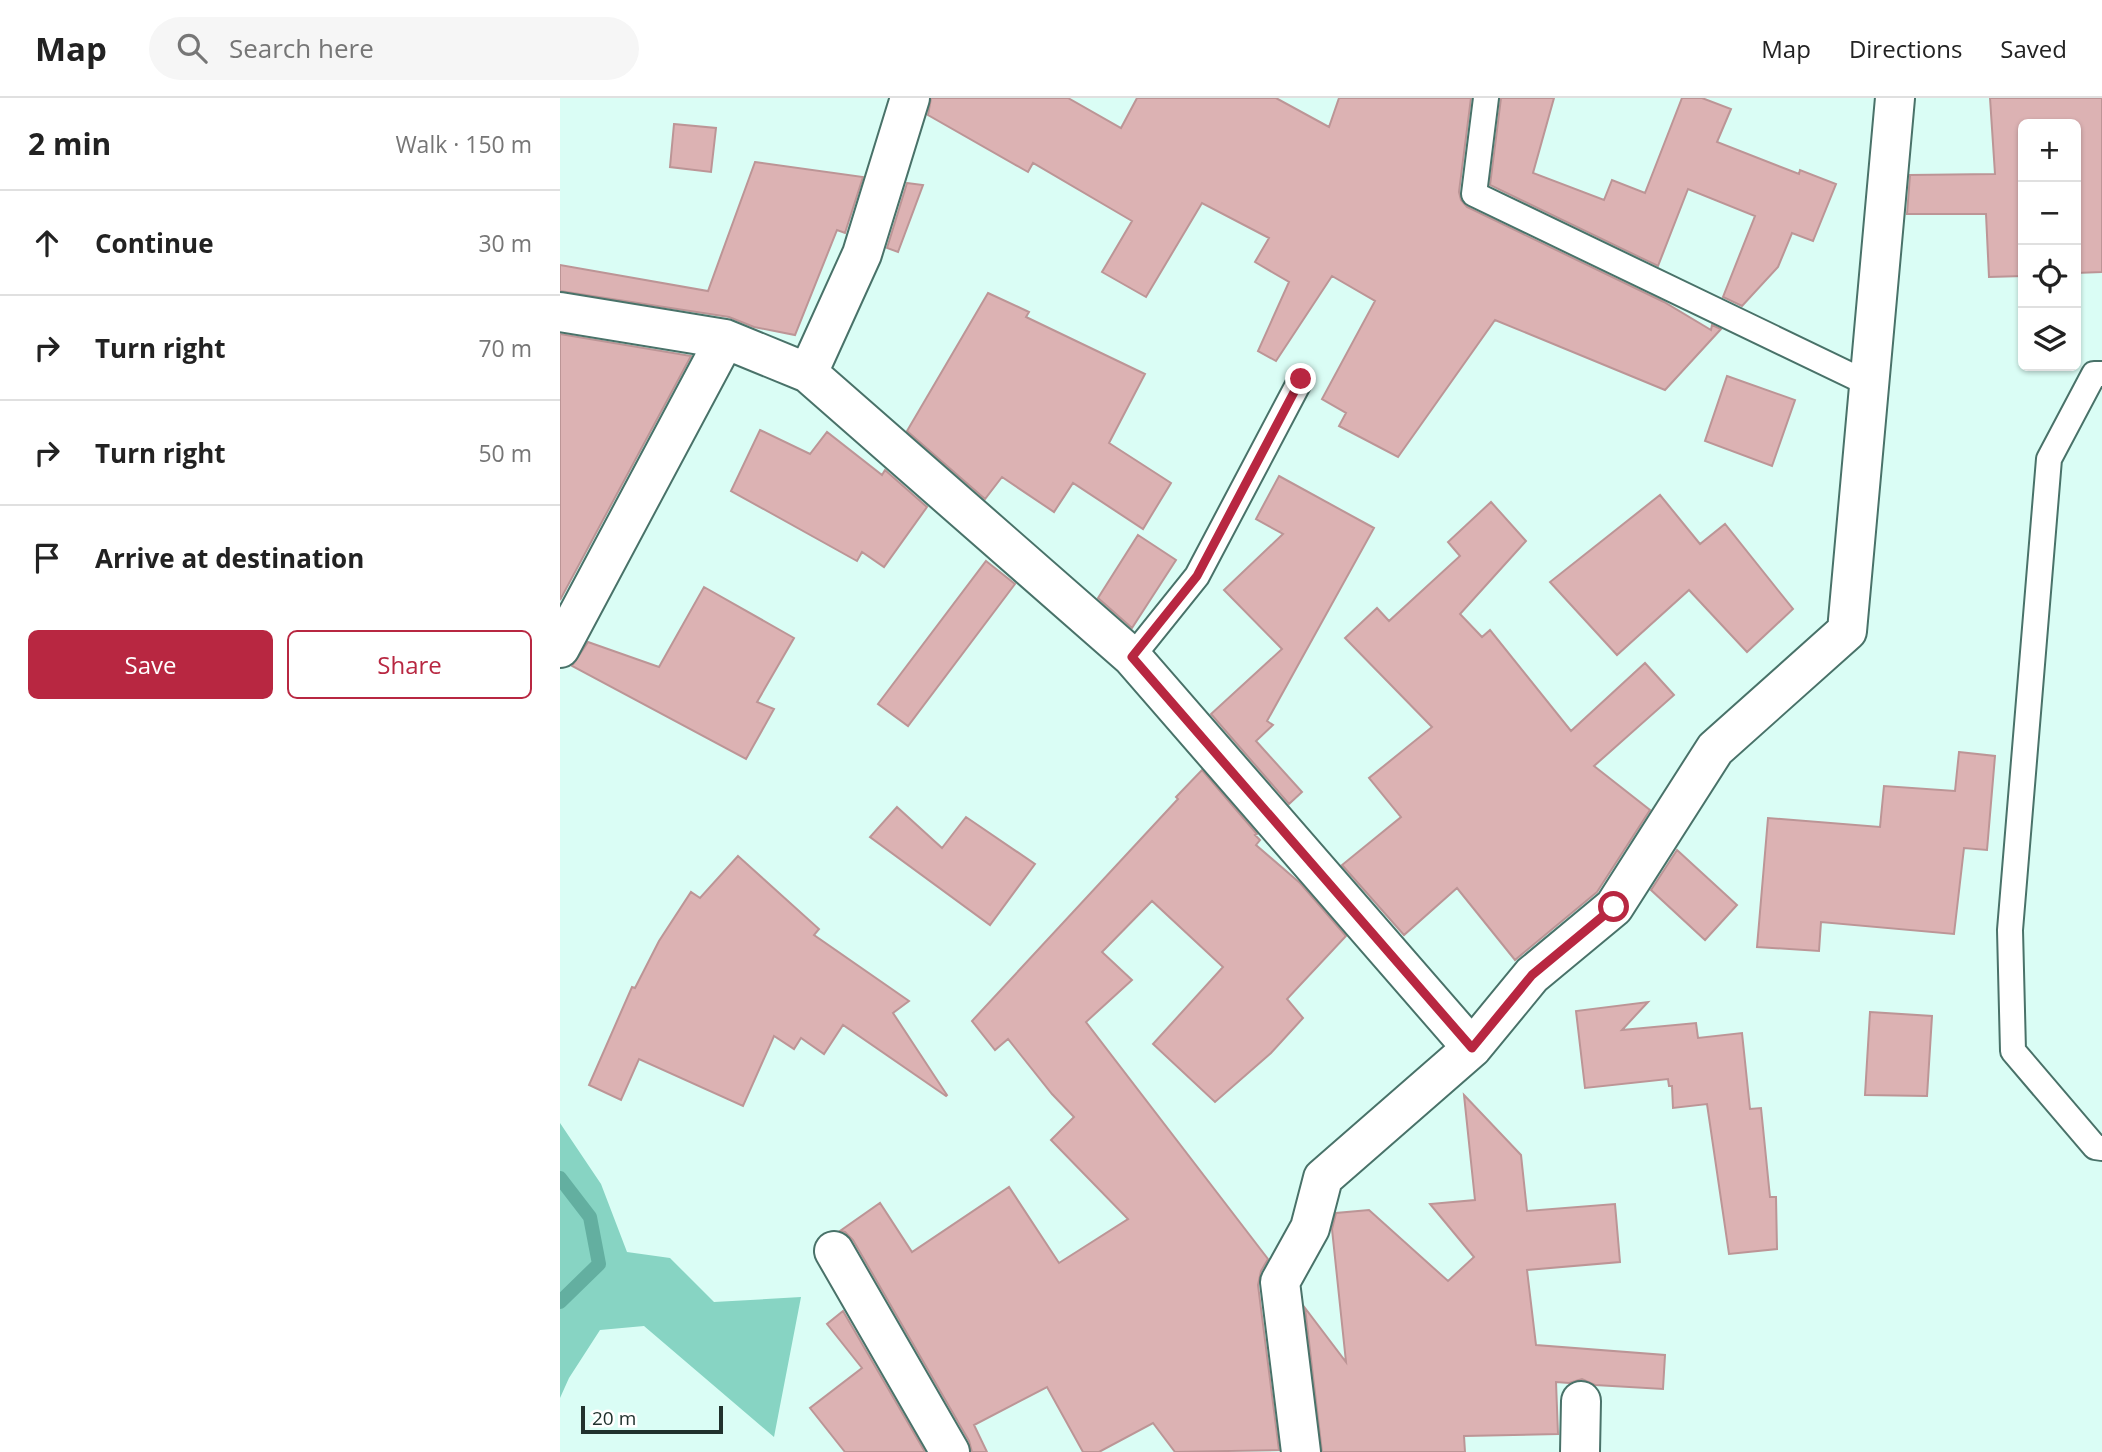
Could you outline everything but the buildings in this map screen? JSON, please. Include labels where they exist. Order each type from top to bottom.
[{"type":"street","points":[[808,373],[862,254],[910,98]]},
{"type":"street","points":[[1301,1452],[1280,1282],[1310,1228],[1323,1178],[1472,1048],[1532,975],[1614,907],[1716,749],[1847,631],[1895,98]]},
{"type":"street","points":[[560,312],[725,339],[808,373],[1132,657],[1472,1048]]},
{"type":"street","points":[[560,648],[725,339]]},
{"type":"street","points":[[834,1251],[950,1452]]},
{"type":"street","points":[[1580,1452],[1581,1401]]},
{"type":"lane","points":[[1486,98],[1474,194],[1870,384]]},
{"type":"lane","points":[[2102,374],[2094,374],[2049,459],[2010,930],[2013,1051],[2095,1147],[2102,1148]]},
{"type":"lane","points":[[1132,657],[1197,576],[1301,379]]},
{"type":"green space","points":[[560,1123],[601,1184],[627,1252],[670,1258],[714,1302],[801,1297],[774,1437],[644,1326],[600,1330],[569,1378],[560,1398]]},
{"type":"waterway","points":[[560,1178],[590,1217],[599,1264],[560,1302]]},
{"type":"route","points":[[1301,379],[1197,576],[1132,657],[1472,1048],[1532,975],[1614,907]]}]
